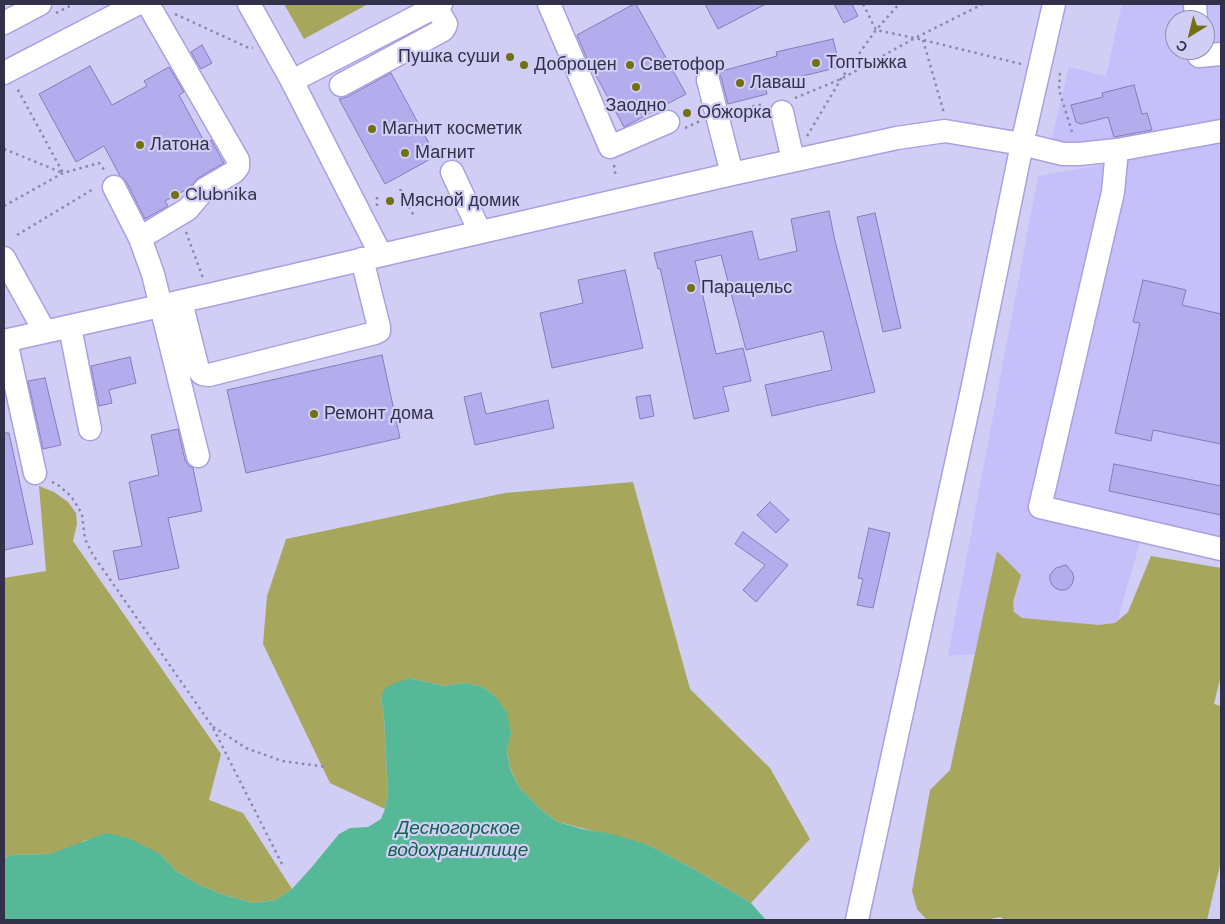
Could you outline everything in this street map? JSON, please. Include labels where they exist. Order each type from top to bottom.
[{"type":"street","points":[[4,23],[40,4]]},
{"type":"street","points":[[6,72],[137,4]]},
{"type":"street","points":[[140,238],[188,209],[205,189],[234,172],[238,167],[238,160],[148,4]]},
{"type":"street","points":[[112,183],[140,238],[153,274],[171,304],[198,369],[202,374],[209,375],[379,331],[372,257],[344,161],[320,116],[292,81],[249,4]]},
{"type":"street","points":[[549,4],[610,146],[668,122]]},
{"type":"street","points":[[857,920],[972,390],[1022,144],[1054,4]]},
{"type":"street","points":[[292,81],[437,5],[446,24],[443,30],[341,86]]},
{"type":"street","points":[[708,80],[732,174]]},
{"type":"street","points":[[780,105],[798,152]]},
{"type":"street","points":[[35,473],[5,341],[732,174],[798,152],[945,131],[1022,144],[1064,154],[1078,154],[1117,150],[1221,132]]},
{"type":"street","points":[[1117,150],[1113,192],[1040,507],[1221,549]]},
{"type":"street","points":[[452,172],[480,232]]},
{"type":"street","points":[[4,258],[45,332]]},
{"type":"street","points":[[171,304],[198,456]]},
{"type":"street","points":[[70,326],[90,430]]},
{"type":"path","points":[[863,4],[876,30]]},
{"type":"path","points":[[798,152],[841,78],[876,30],[899,4]]},
{"type":"path","points":[[668,122],[685,128],[716,113],[780,105],[841,78],[983,4]]},
{"type":"path","points":[[170,11],[249,48]]},
{"type":"path","points":[[876,30],[1023,65]]},
{"type":"path","points":[[923,40],[945,115]]},
{"type":"path","points":[[6,72],[62,173]]},
{"type":"path","points":[[1060,74],[1059,90],[1078,154]]},
{"type":"path","points":[[4,149],[62,173]]},
{"type":"path","points":[[4,206],[62,173],[99,163],[112,183],[17,235]]},
{"type":"path","points":[[400,190],[414,216]]},
{"type":"path","points":[[180,214],[205,284]]},
{"type":"path","points":[[35,473],[57,484],[71,496],[82,514],[85,539],[93,555],[212,726],[282,864]]},
{"type":"path","points":[[212,726],[246,748],[282,761],[327,767]]},
{"type":"shaded area","points":[[284,4],[368,4],[304,39]]},
{"type":"shaded area","points":[[1122,4],[1221,4],[1221,561],[1140,542],[1111,643],[948,656],[1038,176],[1183,150],[1180,131],[1112,147],[1051,141],[1069,67],[1106,76]]},
{"type":"shaded area","points":[[633,482],[690,689],[770,768],[810,839],[751,903],[694,869],[648,845],[558,822],[541,810],[519,787],[510,768],[507,751],[511,732],[496,697],[483,687],[466,683],[444,686],[409,678],[381,697],[384,716],[388,795],[385,809],[330,783],[263,644],[267,596],[286,539],[505,493]]},
{"type":"shaded area","points":[[39,486],[54,492],[68,502],[76,513],[77,524],[73,541],[221,754],[209,800],[243,813],[292,889],[276,900],[253,903],[224,895],[199,885],[176,871],[160,854],[86,840],[70,848],[50,854],[11,855],[4,858],[4,578],[46,571]]},
{"type":"shaded area","points":[[997,551],[1021,575],[1013,602],[1014,612],[1022,618],[1099,625],[1115,623],[1128,612],[1151,556],[1221,568],[1221,675],[1214,704],[1221,706],[1221,861],[1207,920],[1005,920],[1000,917],[985,920],[927,920],[917,909],[912,891],[930,790],[950,770]]},
{"type":"water","name":"Десногорское водохранилище","points":[[409,678],[444,686],[466,683],[483,687],[496,697],[507,713],[511,733],[507,751],[510,769],[519,787],[541,810],[558,822],[582,829],[612,834],[648,845],[694,869],[751,903],[766,920],[4,920],[4,858],[11,855],[50,854],[106,833],[128,838],[160,854],[176,871],[199,885],[224,895],[253,903],[276,900],[292,889],[339,834],[350,828],[368,827],[381,819],[388,795],[384,716],[381,697],[385,688]]},
{"type":"building","name":"Светофор","points":[[636,4],[686,94],[624,127],[588,61],[577,35]]},
{"type":"building","points":[[705,4],[766,4],[718,29]]},
{"type":"building","points":[[834,4],[852,4],[858,16],[844,23]]},
{"type":"building","points":[[833,39],[840,67],[765,85],[767,94],[728,104],[718,72],[777,56],[776,52]]},
{"type":"building","points":[[202,45],[212,63],[201,69],[191,52]]},
{"type":"building","name":"Латона","points":[[90,66],[112,105],[147,86],[144,81],[169,67],[184,92],[179,95],[205,143],[211,140],[224,163],[198,178],[189,188],[165,201],[168,206],[145,219],[126,181],[120,176],[104,146],[76,162],[39,94]]},
{"type":"building","points":[[391,73],[436,156],[385,184],[339,99],[347,97]]},
{"type":"building","points":[[1134,85],[1142,114],[1147,113],[1152,130],[1114,137],[1108,117],[1081,124],[1076,122],[1071,105],[1103,97],[1102,93]]},
{"type":"building","points":[[829,211],[835,241],[875,392],[772,416],[765,385],[832,370],[823,331],[746,350],[721,255],[695,261],[716,354],[743,348],[751,381],[723,387],[729,411],[694,419],[660,268],[658,269],[654,253],[752,231],[759,260],[797,251],[791,219]]},
{"type":"building","points":[[875,213],[901,328],[883,332],[857,217]]},
{"type":"building","points":[[625,270],[643,348],[552,368],[540,313],[583,303],[578,280]]},
{"type":"building","points":[[1143,280],[1186,290],[1182,305],[1221,314],[1221,444],[1153,430],[1151,441],[1115,433],[1140,323],[1133,322]]},
{"type":"building","name":"Ремонт дома","points":[[382,355],[400,438],[246,473],[227,390]]},
{"type":"building","points":[[130,357],[136,383],[109,390],[112,403],[99,406],[91,366]]},
{"type":"building","points":[[45,378],[61,445],[43,449],[28,381]]},
{"type":"building","points":[[481,393],[486,414],[548,400],[554,428],[475,445],[464,397]]},
{"type":"building","points":[[650,395],[654,416],[640,419],[636,397]]},
{"type":"building","points":[[178,429],[185,460],[193,468],[202,511],[168,518],[179,568],[119,580],[113,551],[142,546],[129,482],[159,475],[151,435]]},
{"type":"building","points":[[4,433],[9,433],[33,544],[4,550]]},
{"type":"building","points":[[1114,464],[1221,486],[1221,515],[1109,491]]},
{"type":"building","points":[[770,502],[789,520],[776,533],[757,515]]},
{"type":"building","points":[[869,528],[890,533],[873,608],[857,605],[863,579],[858,578]]},
{"type":"building","points":[[743,532],[788,565],[756,602],[743,590],[765,565],[735,544]]},
{"type":"building","points":[[1066,565],[1074,578],[1069,588],[1060,590],[1052,585],[1050,575],[1056,568]]},
{"type":"place","name":"Пушка суши","points":[[510,57]]},
{"type":"place","name":"Топтыжка","points":[[816,63]]},
{"type":"place","name":"Доброцен","points":[[524,65]]},
{"type":"place","name":"Светофор","points":[[630,65]]},
{"type":"place","name":"Лаваш","points":[[740,83]]},
{"type":"place","name":"Заодно","points":[[636,87]]},
{"type":"place","name":"Обжорка","points":[[687,113]]},
{"type":"place","name":"Магнит косметик","points":[[372,129]]},
{"type":"place","name":"Латона","points":[[140,145]]},
{"type":"place","name":"Магнит","points":[[405,153]]},
{"type":"place","name":"Clubnika","points":[[175,195]]},
{"type":"place","name":"Мясной домик","points":[[390,201]]},
{"type":"place","name":"Парацельс","points":[[691,288]]},
{"type":"place","name":"Ремонт дома","points":[[314,414]]}]
